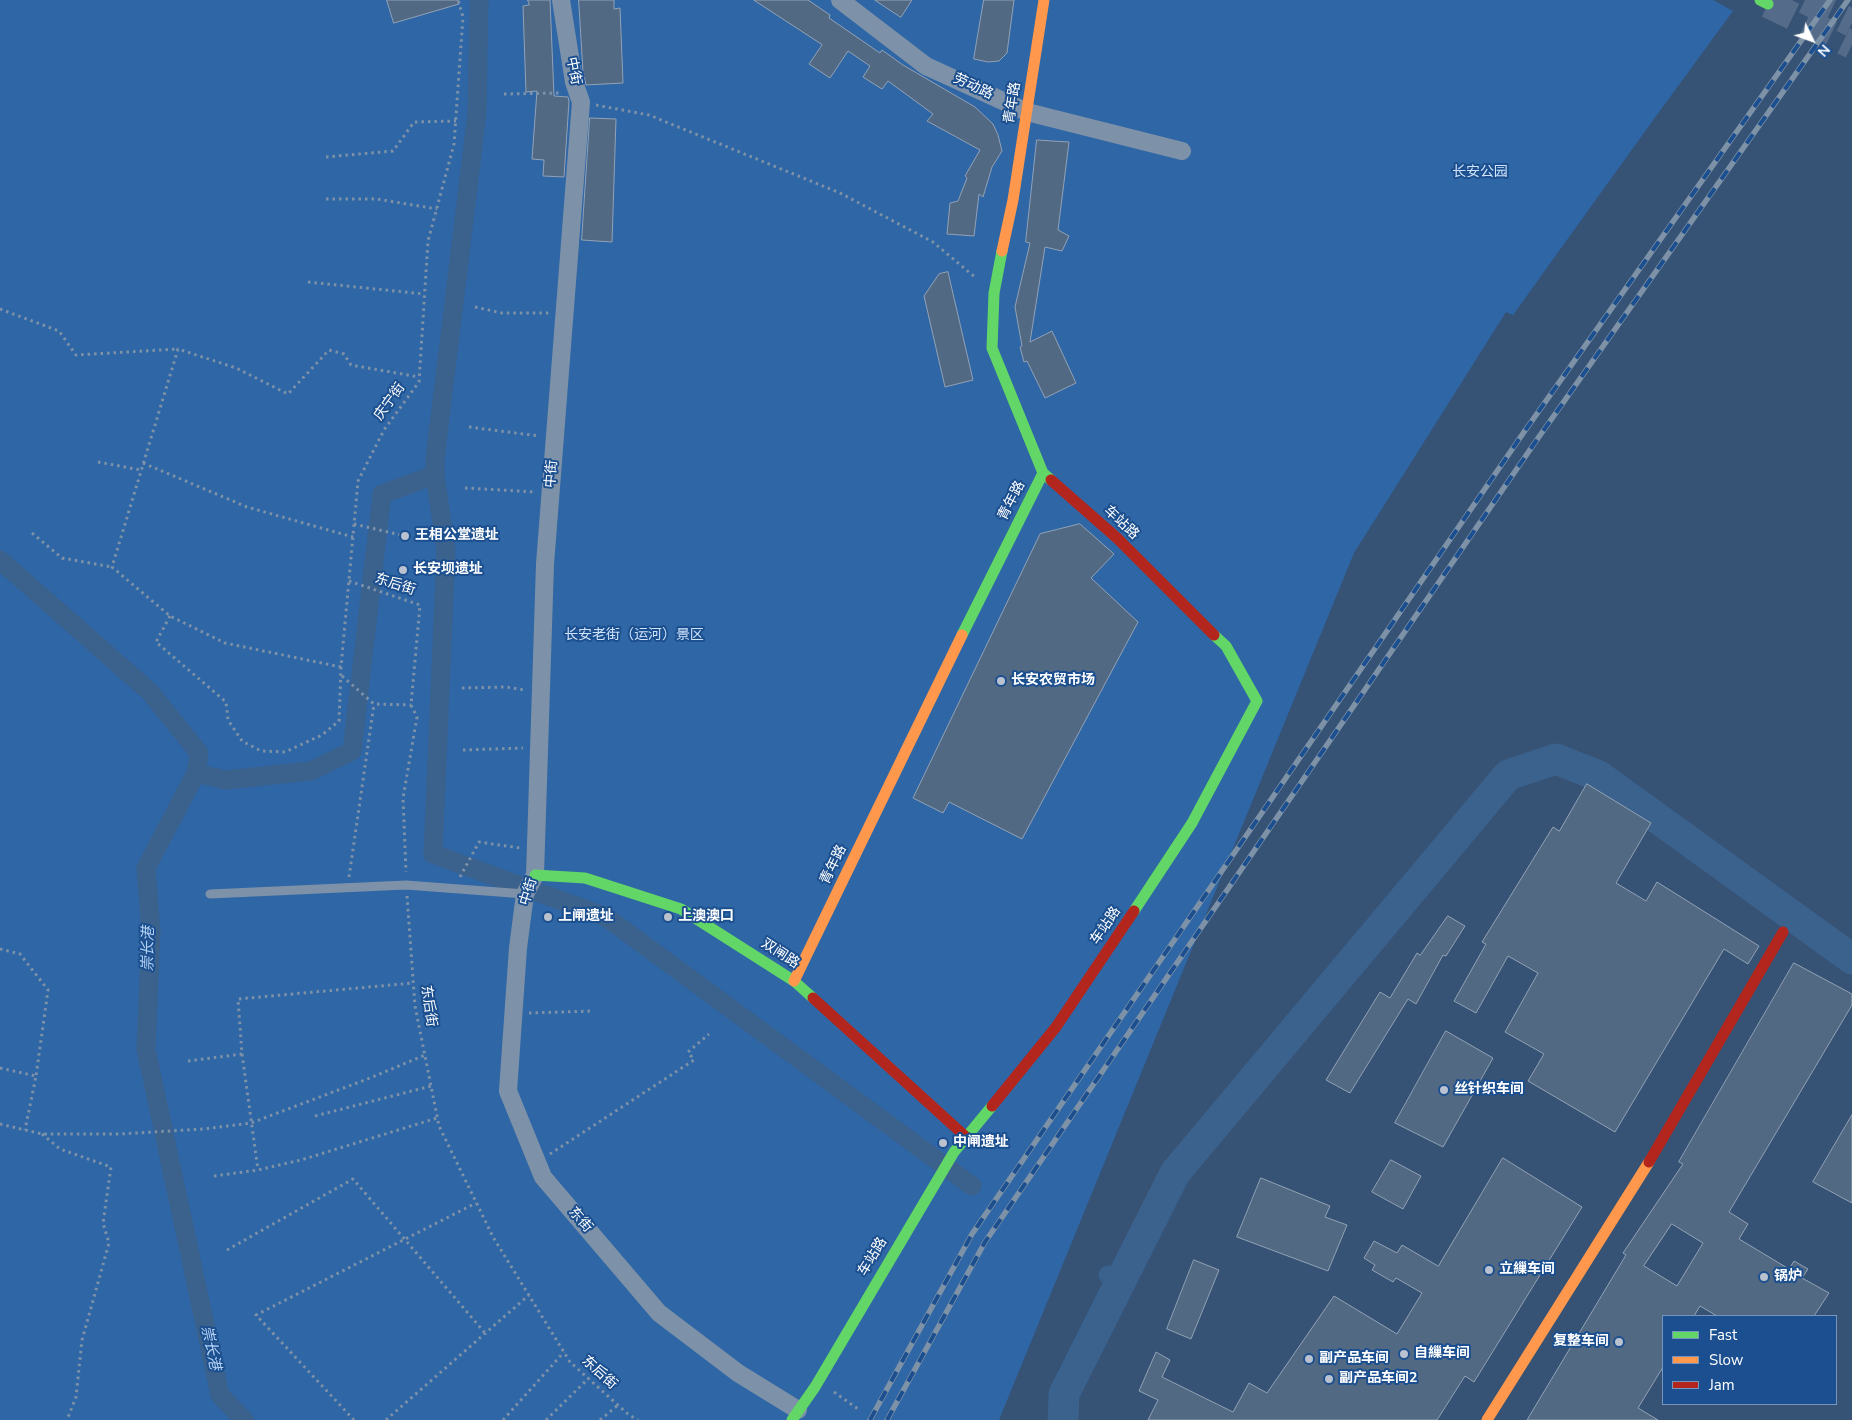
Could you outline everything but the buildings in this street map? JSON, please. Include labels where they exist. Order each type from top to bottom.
[{"type":"street","name":"中街","points":[[518,948],[536,850],[545,564],[565,313],[579,97],[574,82],[561,0]]},
{"type":"street","name":"劳动路","points":[[840,0],[926,66],[1026,112],[1182,151]]},
{"type":"street","name":"青年路","points":[[794,981],[1043,473],[992,348],[994,292],[1013,200],[1044,0]]},
{"type":"street","name":"车站路","points":[[795,1415],[815,1386],[954,1152],[1056,1027],[1192,823],[1257,701],[1226,646],[1117,538],[1043,473]]},
{"type":"street","name":"双闸路","points":[[530,885],[586,878],[681,909],[794,981],[966,1137]]},
{"type":"street","points":[[1487,1420],[1640,1177],[1783,932]]},
{"type":"street","name":"东街","points":[[518,948],[508,1091],[543,1177],[659,1313],[795,1415]]},
{"type":"lane","points":[[210,894],[406,885],[530,885]]},
{"type":"path","name":"庆宁街","points":[[170,616],[156,642],[226,702],[228,720],[242,741],[261,751],[285,752],[322,735],[340,721],[342,667],[358,481],[384,430],[419,382],[428,241],[454,144],[463,16],[458,0]]},
{"type":"path","points":[[504,94],[579,97],[650,115],[840,193],[933,242],[994,292]]},
{"type":"path","points":[[326,157],[393,151],[414,122],[456,121]]},
{"type":"path","points":[[326,199],[377,198],[437,209]]},
{"type":"path","points":[[308,282],[424,294]]},
{"type":"path","points":[[475,307],[502,313],[565,313]]},
{"type":"path","points":[[0,309],[59,331],[76,355],[178,349],[236,368],[288,394],[329,350],[344,354],[351,365],[419,377]]},
{"type":"path","points":[[112,567],[178,349]]},
{"type":"path","points":[[469,427],[555,438]]},
{"type":"path","points":[[98,462],[141,470]]},
{"type":"path","points":[[143,463],[247,507],[353,537]]},
{"type":"path","points":[[465,488],[551,493]]},
{"type":"path","points":[[355,524],[405,536]]},
{"type":"path","points":[[32,533],[62,558],[112,567],[170,616],[225,643],[342,667]]},
{"type":"path","name":"东后街","points":[[349,581],[420,605],[411,705],[417,717],[403,798],[406,885],[415,1006],[439,1126],[493,1237],[570,1362],[638,1420]]},
{"type":"path","points":[[342,676],[374,704],[411,705]]},
{"type":"path","points":[[462,688],[506,687],[541,692]]},
{"type":"path","points":[[347,888],[374,704]]},
{"type":"path","points":[[463,750],[539,747]]},
{"type":"path","points":[[459,880],[479,842],[536,850]]},
{"type":"path","points":[[0,949],[20,954],[48,990],[36,1076],[25,1130]]},
{"type":"path","points":[[258,1170],[242,1054],[238,999],[414,982]]},
{"type":"path","points":[[514,1014],[594,1011]]},
{"type":"path","points":[[537,1163],[694,1060],[688,1052],[709,1034]]},
{"type":"path","points":[[188,1061],[242,1054]]},
{"type":"path","points":[[0,1124],[42,1134],[119,1134],[251,1123],[425,1055]]},
{"type":"path","points":[[0,1068],[36,1076]]},
{"type":"path","points":[[315,1116],[431,1086]]},
{"type":"path","points":[[214,1176],[258,1170],[301,1160],[438,1118]]},
{"type":"path","points":[[42,1134],[60,1148],[111,1167],[103,1223],[109,1243],[82,1340],[76,1397],[67,1420]]},
{"type":"path","points":[[227,1250],[353,1179],[485,1333]]},
{"type":"path","points":[[354,1420],[256,1315],[476,1203]]},
{"type":"path","points":[[386,1420],[529,1295]]},
{"type":"path","points":[[503,1420],[564,1352]]},
{"type":"path","points":[[546,1420],[589,1378]]},
{"type":"path","points":[[817,1381],[858,1409]]},
{"type":"path","points":[[600,1420],[618,1404]]},
{"type":"green space","name":"长安老街（运河）景区","points":[[0,0],[1713,0],[1733,11],[1513,315],[1506,312],[1354,553],[999,1420],[0,1420]]},
{"type":"waterway","points":[[479,0],[477,113],[435,459],[435,475],[446,550],[433,854],[606,917],[972,1186]]},
{"type":"waterway","points":[[196,773],[225,780],[311,771],[352,751],[382,494],[435,475]]},
{"type":"waterway","name":"崇长港","points":[[0,560],[150,692],[199,753],[196,773],[146,868],[151,932],[146,1049],[220,1395],[244,1420]]},
{"type":"waterway","points":[[1063,1420],[1064,1394],[1175,1173],[1508,775],[1556,759],[1599,776],[1852,959]]},
{"type":"waterway","points":[[1108,1275],[1120,1283]]},
{"type":"tunnel","points":[[1805,0],[1852,23]]},
{"type":"tunnel","points":[[1768,4],[1852,45]]},
{"type":"railway","points":[[870,1420],[972,1234],[1524,432],[1830,0]]},
{"type":"railway","points":[[887,1420],[985,1242],[1536,441],[1848,0]]},
{"type":"traffic: fast","points":[[1760,0],[1768,4]]},
{"type":"traffic: fast","points":[[1002,251],[994,293],[992,348],[1043,473],[1051,480]]},
{"type":"traffic: fast","points":[[962,635],[1043,473]]},
{"type":"traffic: fast","points":[[1134,911],[1192,823],[1257,701],[1226,646],[1214,635]]},
{"type":"traffic: fast","points":[[535,875],[585,878],[681,909],[794,981],[813,998]]},
{"type":"traffic: fast","points":[[792,1420],[815,1387],[954,1152],[992,1106]]},
{"type":"traffic: slow","points":[[1002,251],[1013,200],[1044,0]]},
{"type":"traffic: slow","points":[[794,981],[962,635]]},
{"type":"traffic: slow","points":[[1487,1420],[1649,1162]]},
{"type":"traffic: jam","points":[[1051,480],[1117,538],[1214,635]]},
{"type":"traffic: jam","points":[[992,1106],[1056,1027],[1134,911]]},
{"type":"traffic: jam","points":[[1649,1162],[1783,932]]},
{"type":"traffic: jam","points":[[813,998],[966,1137]]},
{"type":"place","name":"王相公堂遗址","points":[[405,536]]},
{"type":"place","name":"长安坝遗址","points":[[403,570]]},
{"type":"place","name":"长安农贸市场","points":[[1001,681]]},
{"type":"place","name":"上闸遗址","points":[[548,917]]},
{"type":"place","name":"上澳澳口","points":[[668,917]]},
{"type":"place","name":"丝针织车间","points":[[1444,1090]]},
{"type":"place","name":"中闸遗址","points":[[943,1143]]},
{"type":"place","name":"立繅车间","points":[[1489,1270]]},
{"type":"place","name":"锅炉","points":[[1764,1277]]},
{"type":"place","name":"复整车间","points":[[1619,1342]]},
{"type":"place","name":"自繅车间","points":[[1404,1354]]},
{"type":"place","name":"副产品车间","points":[[1309,1359]]},
{"type":"place","name":"副产品车间2","points":[[1329,1379]]},
{"type":"park label","name":"长安公园","points":[[1480,173]]}]
